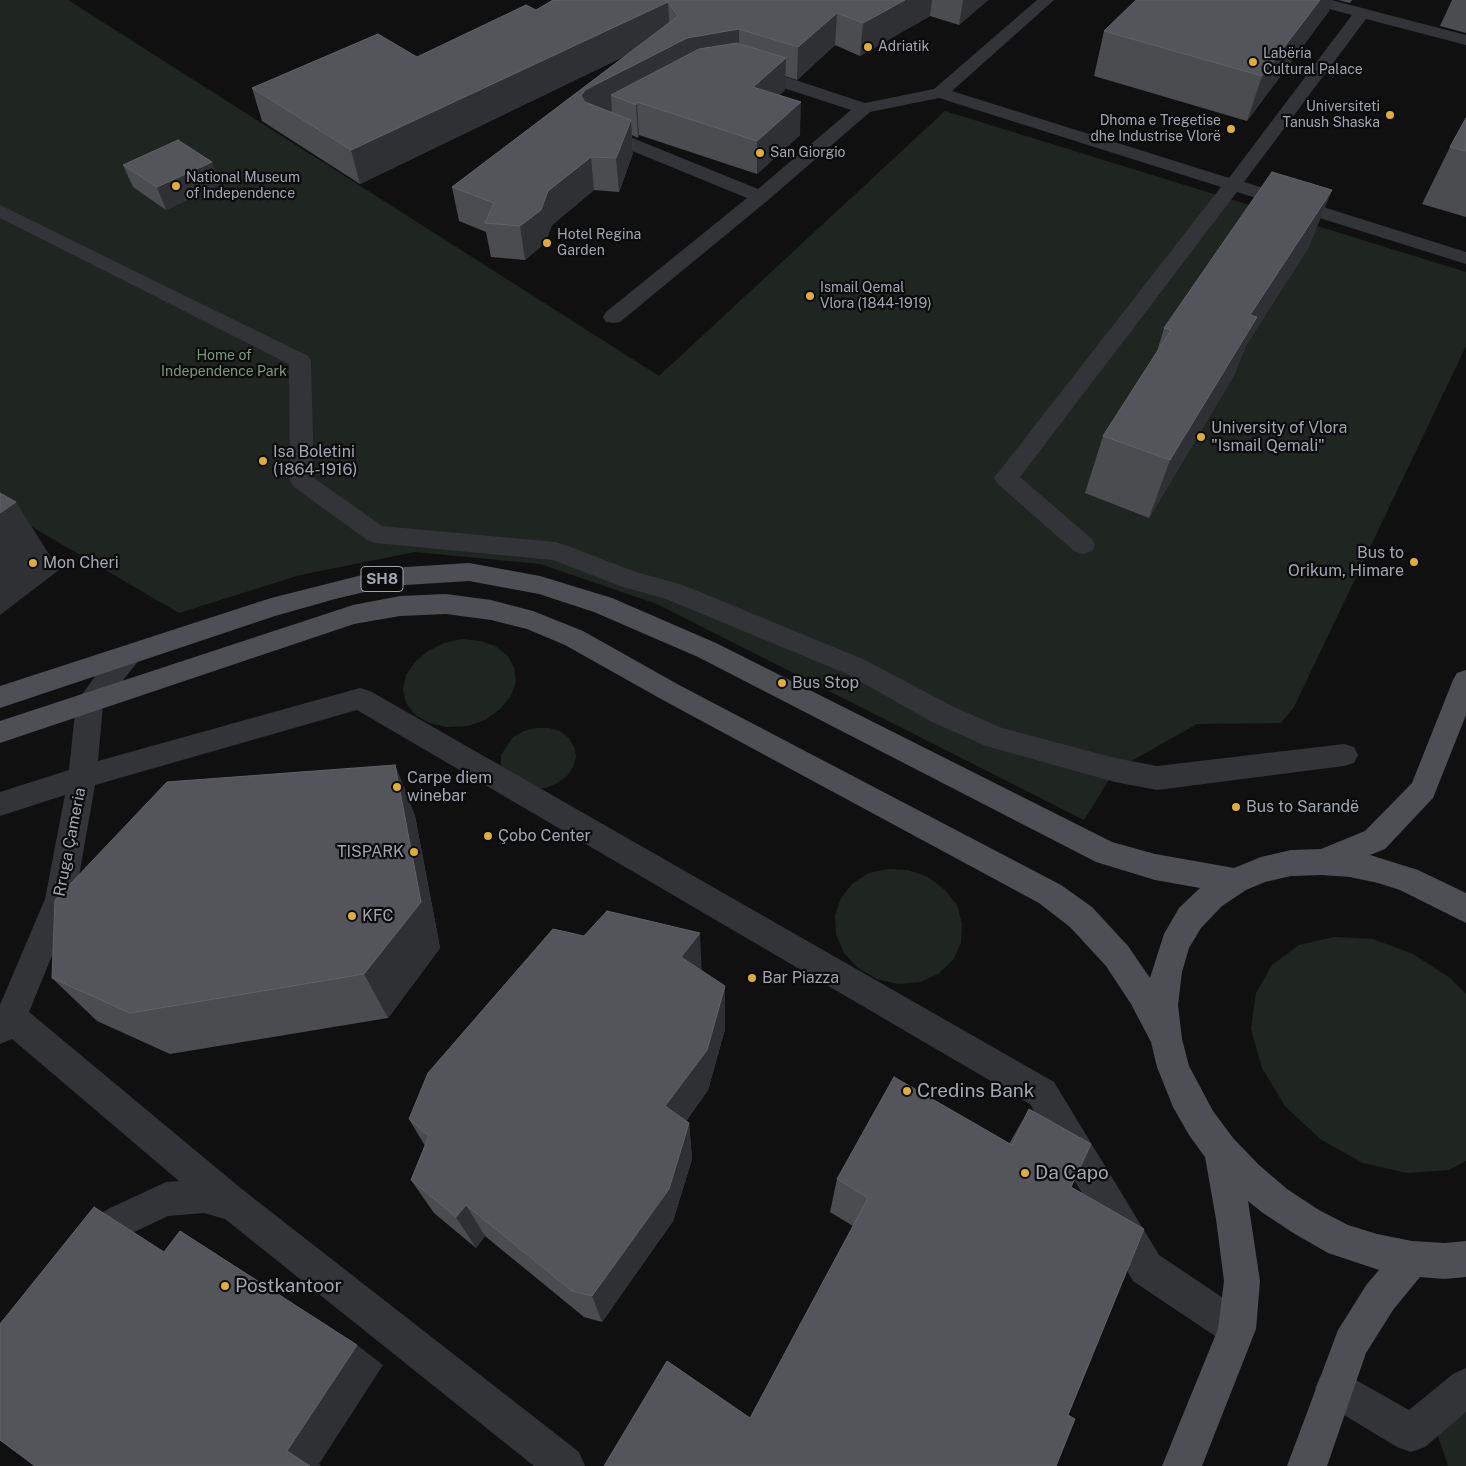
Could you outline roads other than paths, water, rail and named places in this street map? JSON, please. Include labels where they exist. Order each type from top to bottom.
[{"type":"main road","name":"SH8","points":[[131,654],[271,608],[390,577],[469,572],[540,585],[603,605],[707,650],[1080,841],[1106,852],[1155,867],[1235,880]]},
{"type":"main road","points":[[0,732],[353,615],[400,606],[446,604],[491,610],[533,621],[574,638],[670,692],[1050,894],[1081,916],[1117,956],[1142,994],[1166,1040]]},
{"type":"main road","points":[[0,697],[131,654]]},
{"type":"main road","points":[[1322,862],[1375,840],[1423,790],[1466,680]]},
{"type":"main road","points":[[1466,909],[1436,892],[1407,879],[1350,864],[1322,862],[1290,864],[1261,870],[1235,880],[1204,904],[1190,918],[1175,944],[1166,972],[1162,1005],[1166,1040],[1173,1067],[1185,1096],[1201,1123],[1221,1150],[1247,1177],[1275,1201],[1307,1222],[1341,1240],[1377,1252],[1412,1259],[1444,1261],[1466,1259]]},
{"type":"main road","points":[[1182,1466],[1237,1329],[1242,1280],[1234,1219],[1221,1150]]},
{"type":"main road","points":[[1307,1466],[1351,1343],[1380,1297],[1412,1259]]},
{"type":"street","points":[[940,93],[1046,0]]},
{"type":"street","points":[[1313,0],[1466,40]]},
{"type":"street","points":[[1083,545],[1006,478],[1233,185],[1362,13]]},
{"type":"street","points":[[738,68],[864,108],[940,93],[1466,258]]},
{"type":"street","points":[[613,317],[760,197],[864,108]]},
{"type":"street","points":[[612,120],[596,129],[760,197]]},
{"type":"street","points":[[0,211],[300,360],[302,481],[376,534],[556,552],[629,579],[674,592],[856,667],[942,714],[996,738],[1115,770],[1157,778],[1344,755]]},
{"type":"street","points":[[90,703],[108,678],[131,654]]},
{"type":"street","points":[[0,804],[82,777],[360,699],[1042,1093],[1146,1268],[1237,1329]]},
{"type":"street","name":"Rruga Çameria","points":[[5,1023],[60,899],[82,777],[90,703]]},
{"type":"street","points":[[5,1023],[565,1466]]},
{"type":"street","points":[[65,1267],[78,1252],[120,1221],[166,1199],[204,1196],[234,1204]]},
{"type":"street","points":[[1334,1388],[1411,1434],[1466,1386]]},
{"type":"place","name":"Adriatik","points":[[868,47]]},
{"type":"place","name":"Labëria Cultural Palace","points":[[1253,62]]},
{"type":"place","name":"Universiteti Tanush Shaska","points":[[1390,115]]},
{"type":"place","name":"Dhoma e Tregetise dhe Industrise Vlorë","points":[[1231,129]]},
{"type":"place","name":"San Giorgio","points":[[760,153]]},
{"type":"place","name":"National Museum of Independence","points":[[176,186]]},
{"type":"place","name":"Hotel Regina Garden","points":[[547,243]]},
{"type":"place","name":"Ismail Qemal Vlora (1844-1919)","points":[[810,296]]},
{"type":"place","name":"University of Vlora \"Ismail Qemali\"","points":[[1201,437]]},
{"type":"place","name":"Isa Boletini (1864-1916)","points":[[263,461]]},
{"type":"place","name":"Bus to Orikum, Himare","points":[[1414,562]]},
{"type":"place","name":"Mon Cheri","points":[[33,563]]},
{"type":"place","name":"Bus Stop","points":[[782,683]]},
{"type":"place","name":"Carpe diem winebar","points":[[397,787]]},
{"type":"place","name":"Bus to Sarandë","points":[[1236,807]]},
{"type":"place","name":"Çobo Center","points":[[488,836]]},
{"type":"place","name":"TISPARK","points":[[414,852]]},
{"type":"place","name":"KFC","points":[[352,916]]},
{"type":"place","name":"Bar Piazza","points":[[752,978]]},
{"type":"place","name":"Credins Bank","points":[[907,1091]]},
{"type":"place","name":"Da Capo","points":[[1025,1173]]},
{"type":"place","name":"Postkantoor","points":[[225,1286]]},
{"type":"park label","name":"Home of Independence Park","points":[[224,364]]}]
